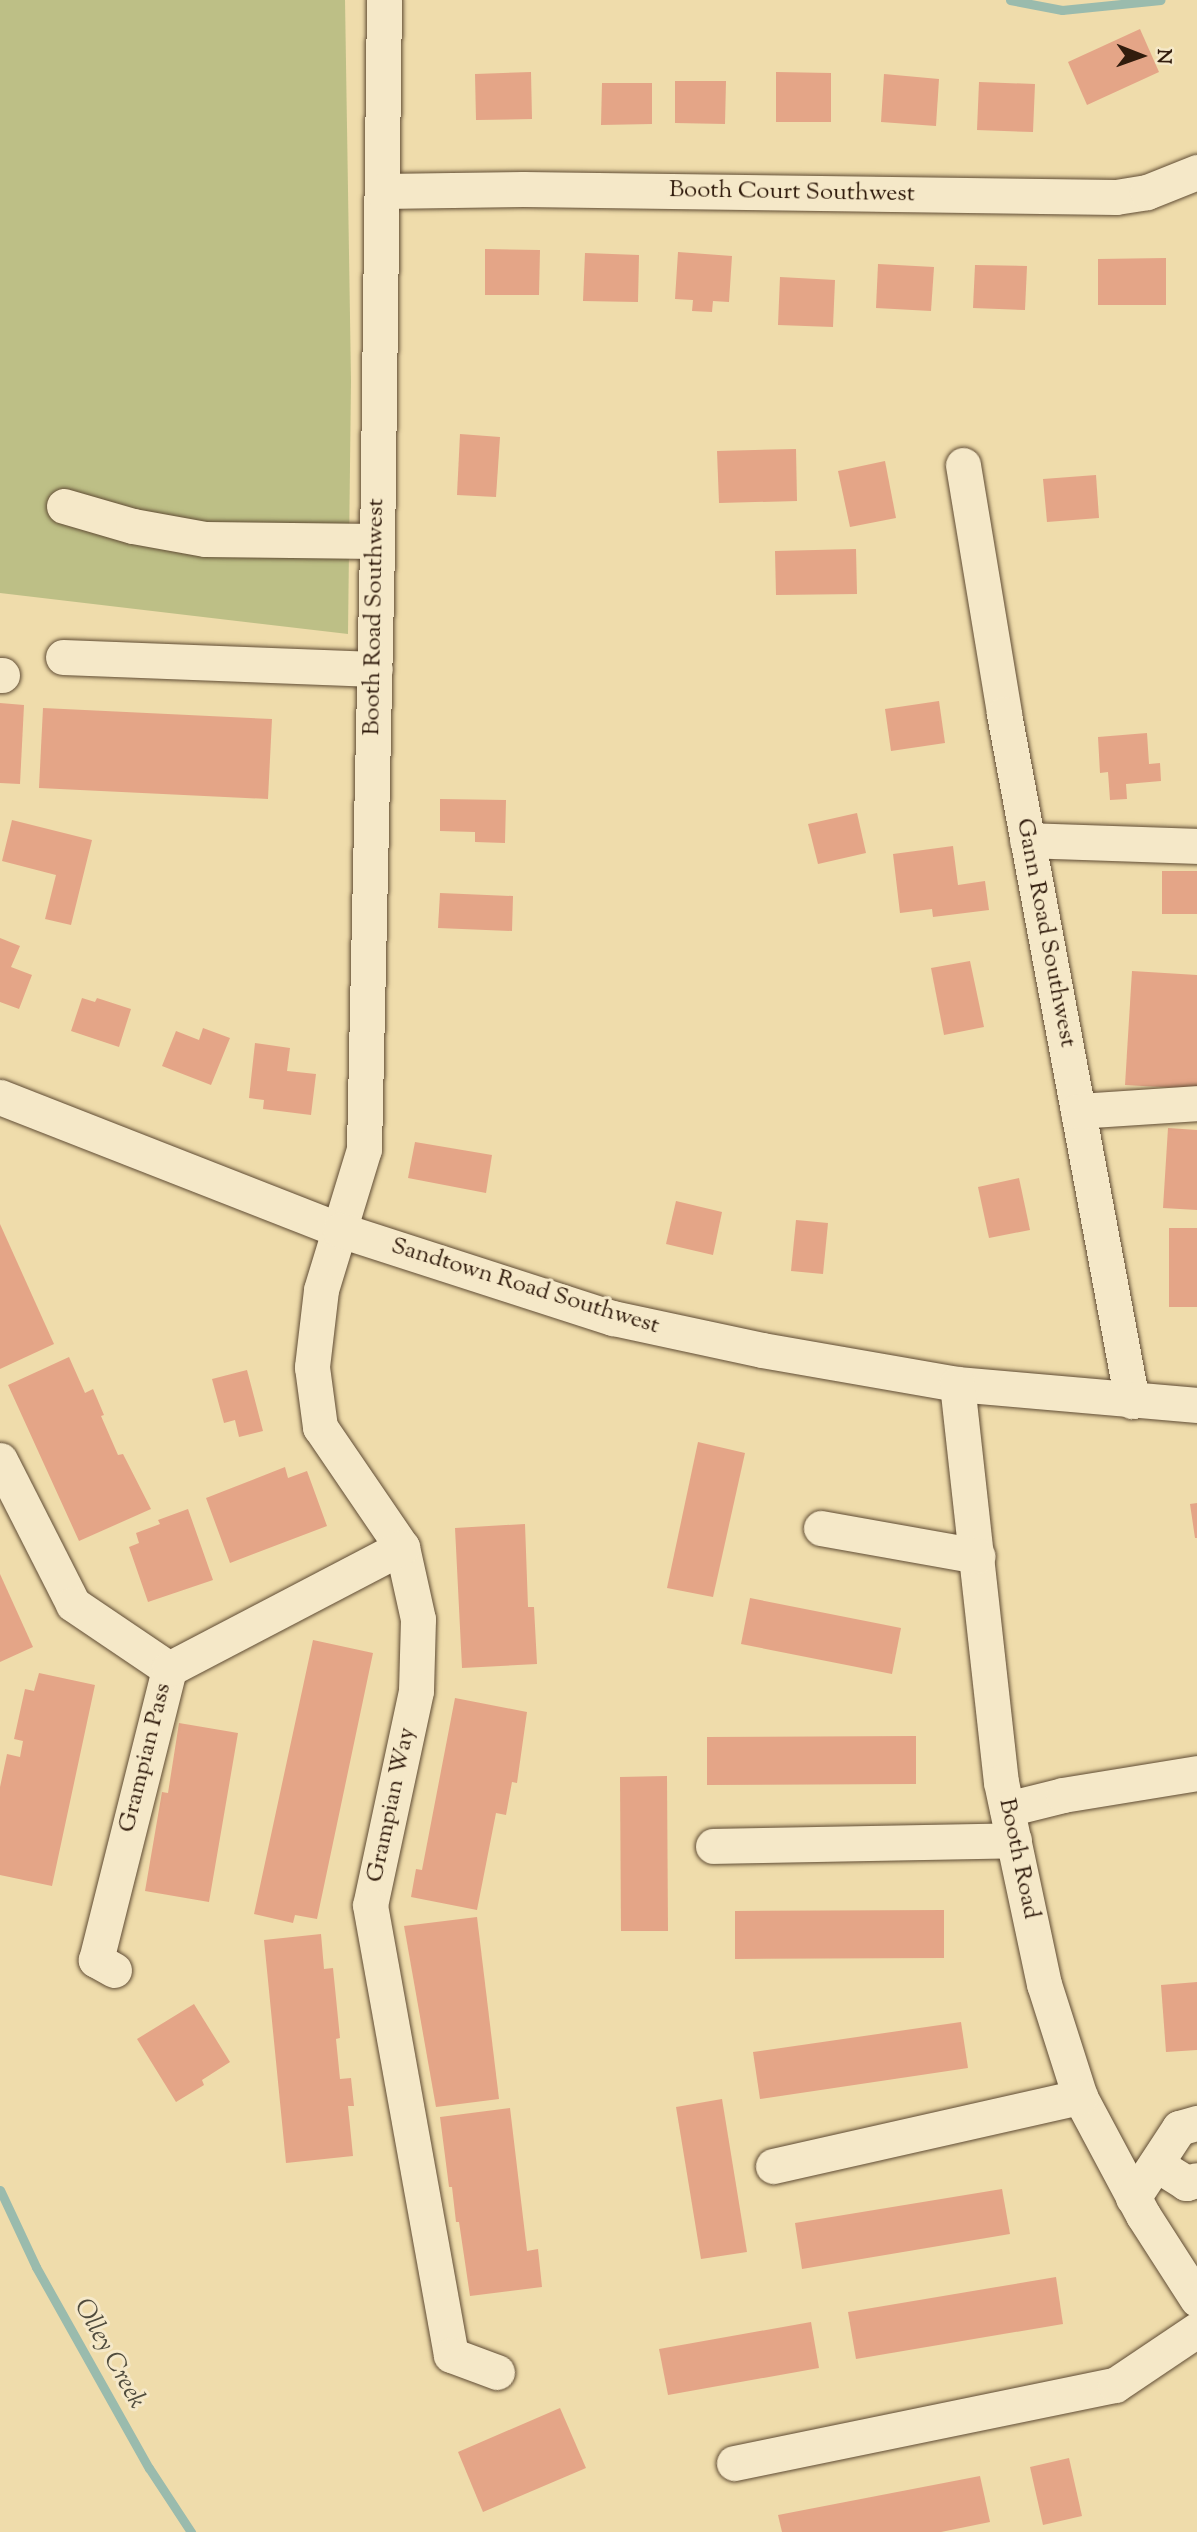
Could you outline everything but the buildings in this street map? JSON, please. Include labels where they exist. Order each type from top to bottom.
[{"type":"street","name":"Booth Road Southwest","points":[[340,1230],[364,1149],[377,541],[384,0]]},
{"type":"street","name":"Booth Court Southwest","points":[[382,191],[523,189],[1116,197],[1147,192],[1197,172]]},
{"type":"street","name":"Gann Road Southwest","points":[[963,465],[1027,840],[1132,1401]]},
{"type":"street","points":[[64,506],[133,526],[205,539],[377,541]]},
{"type":"street","points":[[63,657],[374,668]]},
{"type":"street","points":[[1027,840],[1197,846]]},
{"type":"street","name":"Sandtown Road Southwest","points":[[0,1097],[340,1230],[613,1318],[762,1350],[957,1384],[1197,1405]]},
{"type":"street","points":[[1078,1111],[1197,1103]]},
{"type":"street","name":"Grampian Way","points":[[340,1230],[321,1290],[312,1367],[320,1427],[402,1547],[418,1619],[416,1691],[370,1905],[451,2355],[497,2372]]},
{"type":"street","name":"Booth Road","points":[[957,1384],[1001,1782],[1044,1984],[1080,2097],[1133,2198],[1197,2299]]},
{"type":"street","points":[[0,1460],[73,1604],[169,1670]]},
{"type":"street","points":[[821,1528],[978,1556]]},
{"type":"street","name":"Grampian Pass","points":[[114,1970],[96,1960],[169,1670],[402,1547]]},
{"type":"street","points":[[713,1846],[1010,1825],[1063,1795],[1197,1773]]},
{"type":"street","points":[[773,2166],[1080,2097]]},
{"type":"street","points":[[1133,2198],[1179,2128],[1197,2123]]},
{"type":"street","points":[[1156,2164],[1186,2183],[1197,2180]]},
{"type":"street","points":[[734,2463],[1115,2385],[1197,2330]]},
{"type":"green space","points":[[0,0],[345,0],[351,381],[348,634],[0,593]]},
{"type":"waterway","points":[[1010,0],[1062,10],[1160,0]]},
{"type":"waterway","name":"Olley Creek","points":[[0,2190],[36,2267],[149,2468],[191,2532]]}]
